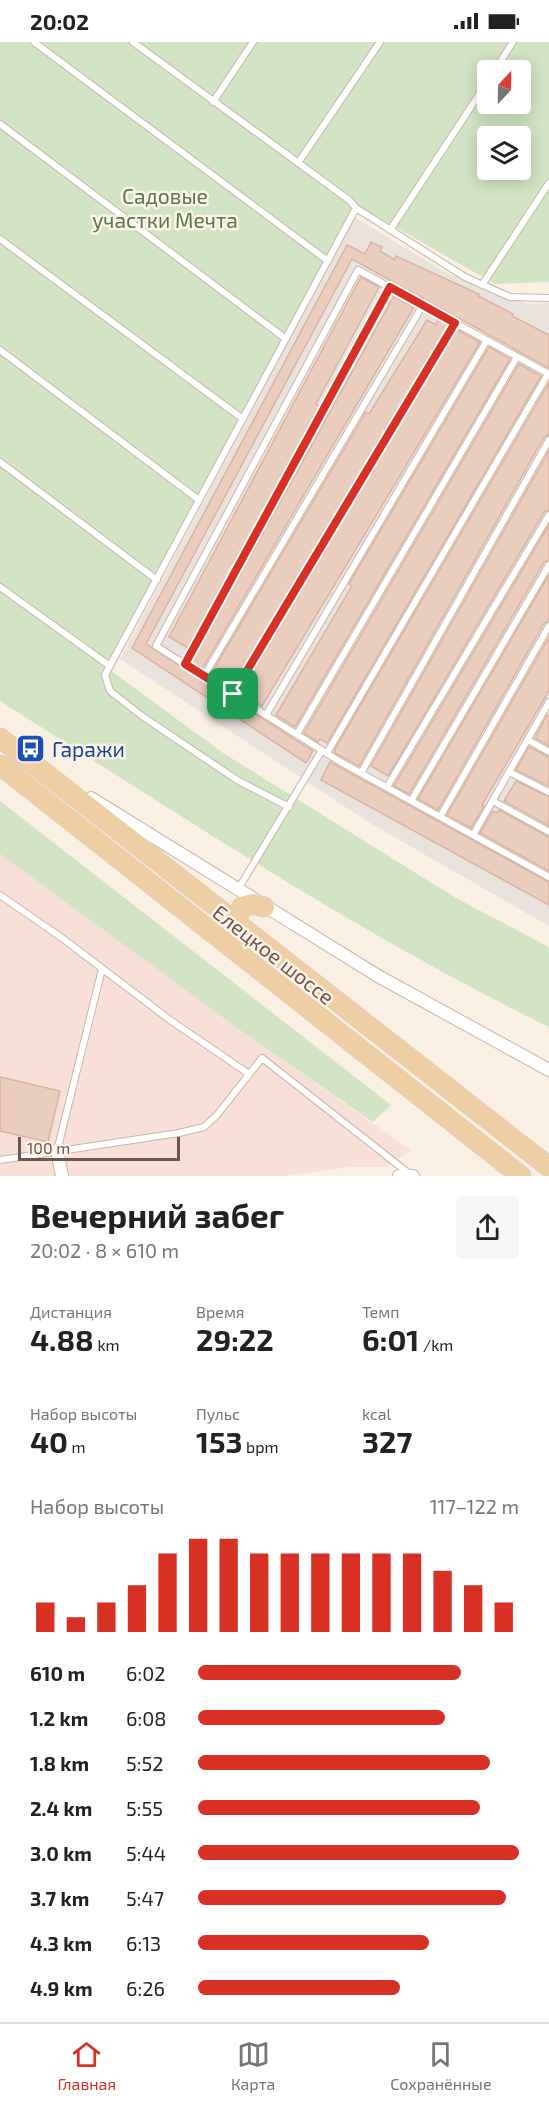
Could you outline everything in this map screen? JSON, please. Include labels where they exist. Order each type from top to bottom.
[{"type":"main road","name":"Елецкое шоссе","points":[[0,738],[244,931],[549,1167]]},
{"type":"main road","name":"Елецкое шоссе","points":[[0,765],[521,1176]]},
{"type":"main road","points":[[244,931],[237,919],[242,907],[253,904],[264,908]]},
{"type":"street","points":[[16,751],[264,908],[427,1004],[549,1070]]},
{"type":"street","points":[[57,1151],[62,1176]]},
{"type":"lane","points":[[34,42],[328,261]]},
{"type":"lane","points":[[133,42],[349,200],[356,208],[465,277],[510,297],[549,298]]},
{"type":"lane","points":[[213,102],[253,42]]},
{"type":"lane","points":[[298,163],[380,42]]},
{"type":"lane","points":[[501,60],[513,42]]},
{"type":"lane","points":[[390,230],[477,98]]},
{"type":"lane","points":[[0,124],[286,339]]},
{"type":"lane","points":[[482,285],[549,183]]},
{"type":"lane","points":[[289,807],[237,780],[110,690],[105,675],[356,208]]},
{"type":"lane","points":[[0,239],[243,419]]},
{"type":"lane","points":[[237,891],[325,752],[549,374],[358,270],[156,646],[325,752],[549,877]]},
{"type":"lane","points":[[185,664],[390,287]]},
{"type":"lane","points":[[204,676],[423,305]]},
{"type":"lane","points":[[233,694],[455,323]]},
{"type":"lane","points":[[266,715],[487,340]]},
{"type":"lane","points":[[0,351],[199,500]]},
{"type":"lane","points":[[297,734],[517,357]]},
{"type":"lane","points":[[361,772],[549,440]]},
{"type":"lane","points":[[0,462],[157,580]]},
{"type":"lane","points":[[387,787],[549,515]]},
{"type":"lane","points":[[411,801],[549,566]]},
{"type":"lane","points":[[0,587],[110,666]]},
{"type":"lane","points":[[440,816],[549,626]]},
{"type":"lane","points":[[473,835],[548,705]]},
{"type":"lane","points":[[528,740],[549,752]]},
{"type":"lane","points":[[509,772],[549,792]]},
{"type":"lane","points":[[493,801],[549,832]]},
{"type":"lane","points":[[1,897],[249,1074]]},
{"type":"lane","points":[[57,1151],[102,969]]},
{"type":"lane","points":[[0,1160],[204,1127],[217,1115],[259,1060],[267,1060],[408,1176]]},
{"type":"shaded area","points":[[354,217],[443,271],[502,298],[529,304],[549,303],[549,926],[370,823],[120,659]]},
{"type":"shaded area","points":[[0,854],[240,1030],[411,1150],[386,1167],[350,1167],[284,1176],[0,1176]]},
{"type":"green space","name":"Садовые участки Мечта","points":[[0,42],[549,42],[549,282],[495,284],[355,204],[106,667],[223,753],[456,898],[549,947],[549,1027],[478,991],[338,913],[0,701]]},
{"type":"green space","points":[[0,801],[391,1105],[373,1122],[240,1030],[0,854]]},
{"type":"building","points":[[371,242],[382,247],[380,251],[395,260],[396,256],[479,294],[478,296],[513,314],[512,316],[549,335],[549,368],[352,259],[146,644],[313,751],[306,763],[132,648],[347,245],[365,254]]},
{"type":"building","points":[[361,277],[379,287],[316,404],[319,406],[188,648],[169,637]]},
{"type":"building","points":[[394,296],[414,307],[202,669],[192,662]]},
{"type":"building","points":[[427,320],[436,325],[438,320],[448,325],[231,687],[211,674],[366,412],[369,414]]},
{"type":"building","points":[[457,330],[480,342],[262,706],[240,693]]},
{"type":"building","points":[[489,347],[510,359],[295,727],[276,715],[352,586],[349,584]]},
{"type":"building","points":[[519,364],[541,376],[327,743],[320,739],[318,742],[304,733]]},
{"type":"building","points":[[549,383],[549,435],[544,437],[359,766],[335,753],[335,749]]},
{"type":"building","points":[[549,451],[549,510],[544,512],[388,776],[371,766]]},
{"type":"building","points":[[549,525],[549,560],[544,562],[409,794],[394,786]]},
{"type":"building","points":[[549,575],[549,621],[544,623],[438,810],[418,799]]},
{"type":"building","points":[[549,637],[549,691],[482,805],[484,806],[471,828],[447,815]]},
{"type":"building","points":[[547,715],[549,716],[549,746],[535,738]]},
{"type":"building","points":[[529,747],[549,757],[549,786],[516,770]]},
{"type":"building","points":[[330,762],[549,882],[549,905],[321,780]]},
{"type":"building","points":[[516,781],[549,797],[549,826],[504,801]]},
{"type":"building","points":[[499,810],[549,837],[549,871],[480,833],[493,811],[497,813]]},
{"type":"building","points":[[0,1077],[60,1091],[48,1142],[0,1131]]},
{"type":"place","name":"Гаражи","points":[[31,748]]},
{"type":"route","points":[[390,287],[455,323],[233,694],[185,664],[390,287]]}]
